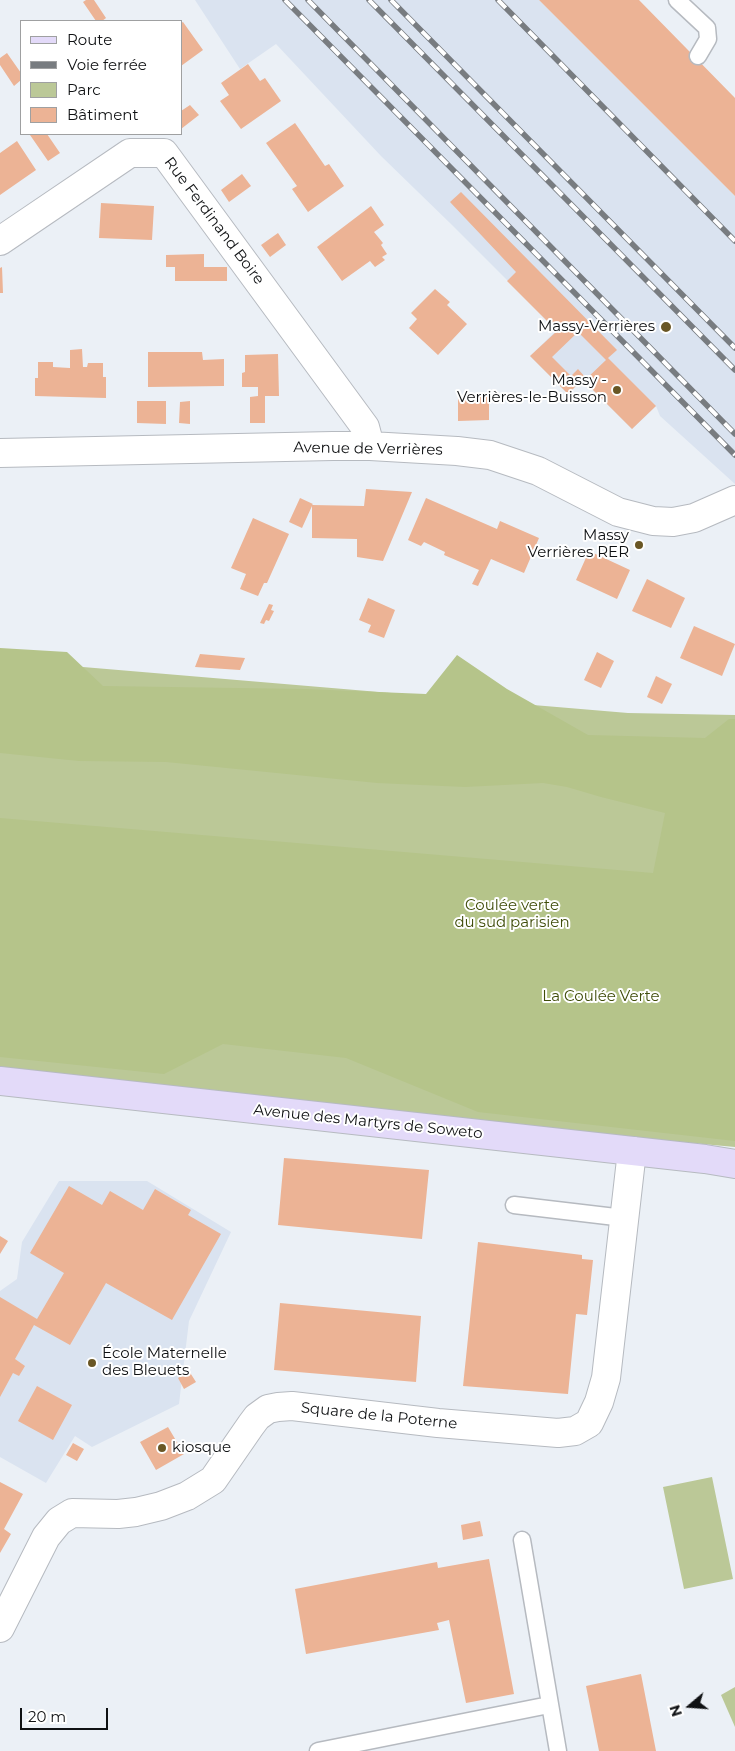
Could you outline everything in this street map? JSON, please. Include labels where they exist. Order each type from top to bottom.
[{"type":"main road","name":"Avenue des Martyrs de Soweto","points":[[0,1080],[705,1159],[735,1164]]},
{"type":"street","name":"Rue Ferdinand Boire","points":[[0,241],[130,154],[164,153],[365,427],[370,446]]},
{"type":"street","name":"Avenue de Verrières","points":[[0,453],[370,446],[490,455],[538,471],[618,512],[653,521],[673,522],[694,518],[728,504]]},
{"type":"street","name":"Square de la Poterne","points":[[0,1628],[46,1537],[59,1520],[72,1513],[118,1514],[136,1512],[161,1506],[187,1496],[213,1480],[257,1417],[268,1409],[292,1406],[438,1423],[558,1433],[575,1430],[589,1423],[599,1402],[606,1378],[632,1151]]},
{"type":"lane","points":[[677,0],[707,28],[708,39],[698,56]]},
{"type":"lane","points":[[514,1204],[624,1218]]},
{"type":"lane","points":[[522,1540],[558,1751]]},
{"type":"lane","points":[[318,1751],[549,1705]]},
{"type":"shaded area","points":[[195,0],[539,0],[735,196],[735,484],[660,416],[656,406],[632,429],[584,381],[585,378],[568,394],[530,356],[557,330],[381,156],[276,44],[240,69]]},
{"type":"shaded area","name":"École Maternelle des Bleuets","points":[[59,1181],[147,1181],[231,1232],[189,1321],[179,1404],[92,1447],[75,1436],[46,1483],[0,1457],[0,1291],[17,1279],[22,1242]]},
{"type":"green space","name":"La Coulée Verte","points":[[0,648],[67,652],[103,686],[305,689],[426,694],[457,655],[507,689],[588,735],[705,738],[729,719],[735,719],[735,1141],[478,1112],[346,1058],[223,1044],[164,1074],[0,1057],[0,818],[653,873],[665,813],[567,787],[543,783],[465,787],[377,783],[166,762],[79,761],[0,753]]},
{"type":"green space","name":"La Coulée Verte","points":[[0,660],[628,713],[735,715],[735,1147],[560,1131],[0,1070]]},
{"type":"green space","points":[[712,1477],[733,1579],[684,1589],[663,1487]]},
{"type":"green space","points":[[735,1687],[735,1727],[721,1695]]},
{"type":"building","points":[[94,0],[106,18],[95,20],[83,2]]},
{"type":"building","points":[[539,0],[639,0],[735,98],[735,196]]},
{"type":"building","points":[[182,22],[203,50],[182,65]]},
{"type":"building","points":[[7,53],[20,72],[20,81],[14,86],[0,65],[0,58]]},
{"type":"building","points":[[248,64],[260,81],[265,78],[281,101],[241,129],[220,101],[229,95],[221,83]]},
{"type":"building","points":[[190,105],[199,115],[182,128],[182,110]]},
{"type":"building","points":[[295,123],[325,166],[329,164],[344,186],[308,212],[292,189],[297,186],[266,143]]},
{"type":"building","points":[[30,135],[48,135],[60,153],[48,161]]},
{"type":"building","points":[[17,141],[36,170],[0,195],[0,153]]},
{"type":"building","points":[[242,174],[251,186],[229,202],[221,190]]},
{"type":"building","points":[[461,192],[617,350],[608,358],[656,406],[632,429],[584,381],[606,360],[578,332],[552,357],[571,376],[578,369],[585,377],[568,394],[530,356],[557,331],[507,281],[516,272],[450,202]]},
{"type":"building","points":[[101,203],[154,206],[152,240],[99,238]]},
{"type":"building","points":[[371,206],[384,225],[374,232],[383,243],[381,245],[387,254],[382,257],[385,260],[375,267],[370,261],[342,281],[317,247]]},
{"type":"building","points":[[278,233],[286,245],[270,257],[261,245]]},
{"type":"building","points":[[204,254],[204,267],[227,267],[227,281],[175,281],[175,267],[166,267],[166,255]]},
{"type":"building","points":[[2,267],[3,293],[0,293],[0,268]]},
{"type":"building","points":[[435,289],[450,302],[447,305],[467,324],[438,355],[409,328],[417,319],[411,313]]},
{"type":"building","points":[[82,349],[83,367],[87,367],[88,363],[103,363],[103,377],[106,377],[106,398],[35,396],[35,378],[38,378],[38,362],[53,362],[53,367],[70,368],[70,350]]},
{"type":"building","points":[[148,352],[202,352],[203,360],[224,359],[224,386],[148,387]]},
{"type":"building","points":[[278,354],[279,396],[265,396],[265,423],[250,423],[250,397],[258,396],[258,387],[242,387],[242,373],[245,372],[245,355]]},
{"type":"building","points":[[458,395],[489,395],[489,420],[458,421]]},
{"type":"building","points":[[137,401],[166,401],[166,424],[137,423]]},
{"type":"building","points":[[190,401],[190,424],[179,423],[180,402]]},
{"type":"building","points":[[366,489],[412,492],[383,561],[357,557],[357,539],[312,538],[312,506],[302,528],[289,522],[300,498],[312,505],[364,506]]},
{"type":"building","points":[[426,498],[497,529],[500,521],[539,538],[524,573],[491,559],[478,586],[472,584],[479,570],[444,555],[445,552],[424,542],[421,546],[408,540]]},
{"type":"building","points":[[253,518],[289,534],[267,583],[264,583],[258,596],[240,589],[246,574],[231,568]]},
{"type":"building","points":[[589,551],[630,570],[617,599],[576,580]]},
{"type":"building","points":[[647,579],[685,598],[671,628],[632,611]]},
{"type":"building","points":[[368,598],[395,610],[384,638],[368,632],[371,625],[359,620]]},
{"type":"building","points":[[269,604],[273,605],[271,610],[274,611],[269,621],[266,620],[264,624],[260,623]]},
{"type":"building","points":[[694,626],[735,644],[722,676],[680,658]]},
{"type":"building","points":[[597,652],[614,661],[601,688],[584,680]]},
{"type":"building","points":[[200,654],[245,658],[240,670],[195,667]]},
{"type":"building","points":[[656,676],[672,684],[662,704],[647,697]]},
{"type":"building","points":[[284,1158],[429,1170],[422,1239],[278,1225]]},
{"type":"building","points":[[69,1186],[102,1205],[110,1191],[143,1210],[155,1189],[191,1210],[188,1215],[221,1234],[172,1320],[106,1283],[70,1345],[34,1325],[15,1359],[25,1366],[19,1376],[13,1373],[0,1397],[0,1297],[37,1319],[64,1273],[30,1253]]},
{"type":"building","points":[[0,1236],[8,1241],[0,1254]]},
{"type":"building","points":[[478,1242],[582,1255],[582,1259],[593,1260],[587,1315],[576,1314],[568,1394],[463,1386]]},
{"type":"building","points":[[280,1303],[421,1316],[416,1382],[274,1370]]},
{"type":"building","points":[[189,1371],[196,1382],[184,1389],[178,1378]]},
{"type":"building","points":[[37,1386],[72,1405],[53,1440],[18,1421]]},
{"type":"building","name":"kiosque","points":[[168,1427],[184,1454],[156,1470],[140,1442]]},
{"type":"building","points":[[73,1443],[84,1449],[77,1461],[66,1455]]},
{"type":"building","points":[[0,1482],[23,1494],[4,1529],[11,1534],[0,1553]]},
{"type":"building","points":[[480,1521],[483,1536],[463,1540],[461,1525]]},
{"type":"building","points":[[489,1559],[514,1694],[466,1703],[449,1620],[437,1623],[439,1630],[306,1654],[295,1589],[437,1562],[438,1568]]},
{"type":"building","points":[[641,1674],[656,1751],[599,1751],[586,1686]]},
{"type":"railway","points":[[285,0],[735,455]]},
{"type":"railway","points":[[308,0],[735,434]]},
{"type":"railway","points":[[369,0],[735,370]]},
{"type":"railway","points":[[391,0],[735,348]]},
{"type":"railway","points":[[498,0],[735,241]]},
{"type":"place","name":"Massy-Verrières","points":[[666,327]]},
{"type":"place","name":"Massy - Verrières-le-Buisson","points":[[617,390]]},
{"type":"place","name":"Massy Verrières RER","points":[[639,545]]},
{"type":"place","name":"École Maternelle des Bleuets","points":[[92,1363]]},
{"type":"place","name":"kiosque","points":[[162,1448]]},
{"type":"park label","name":"Coulée verte du sud parisien","points":[[512,914]]}]
